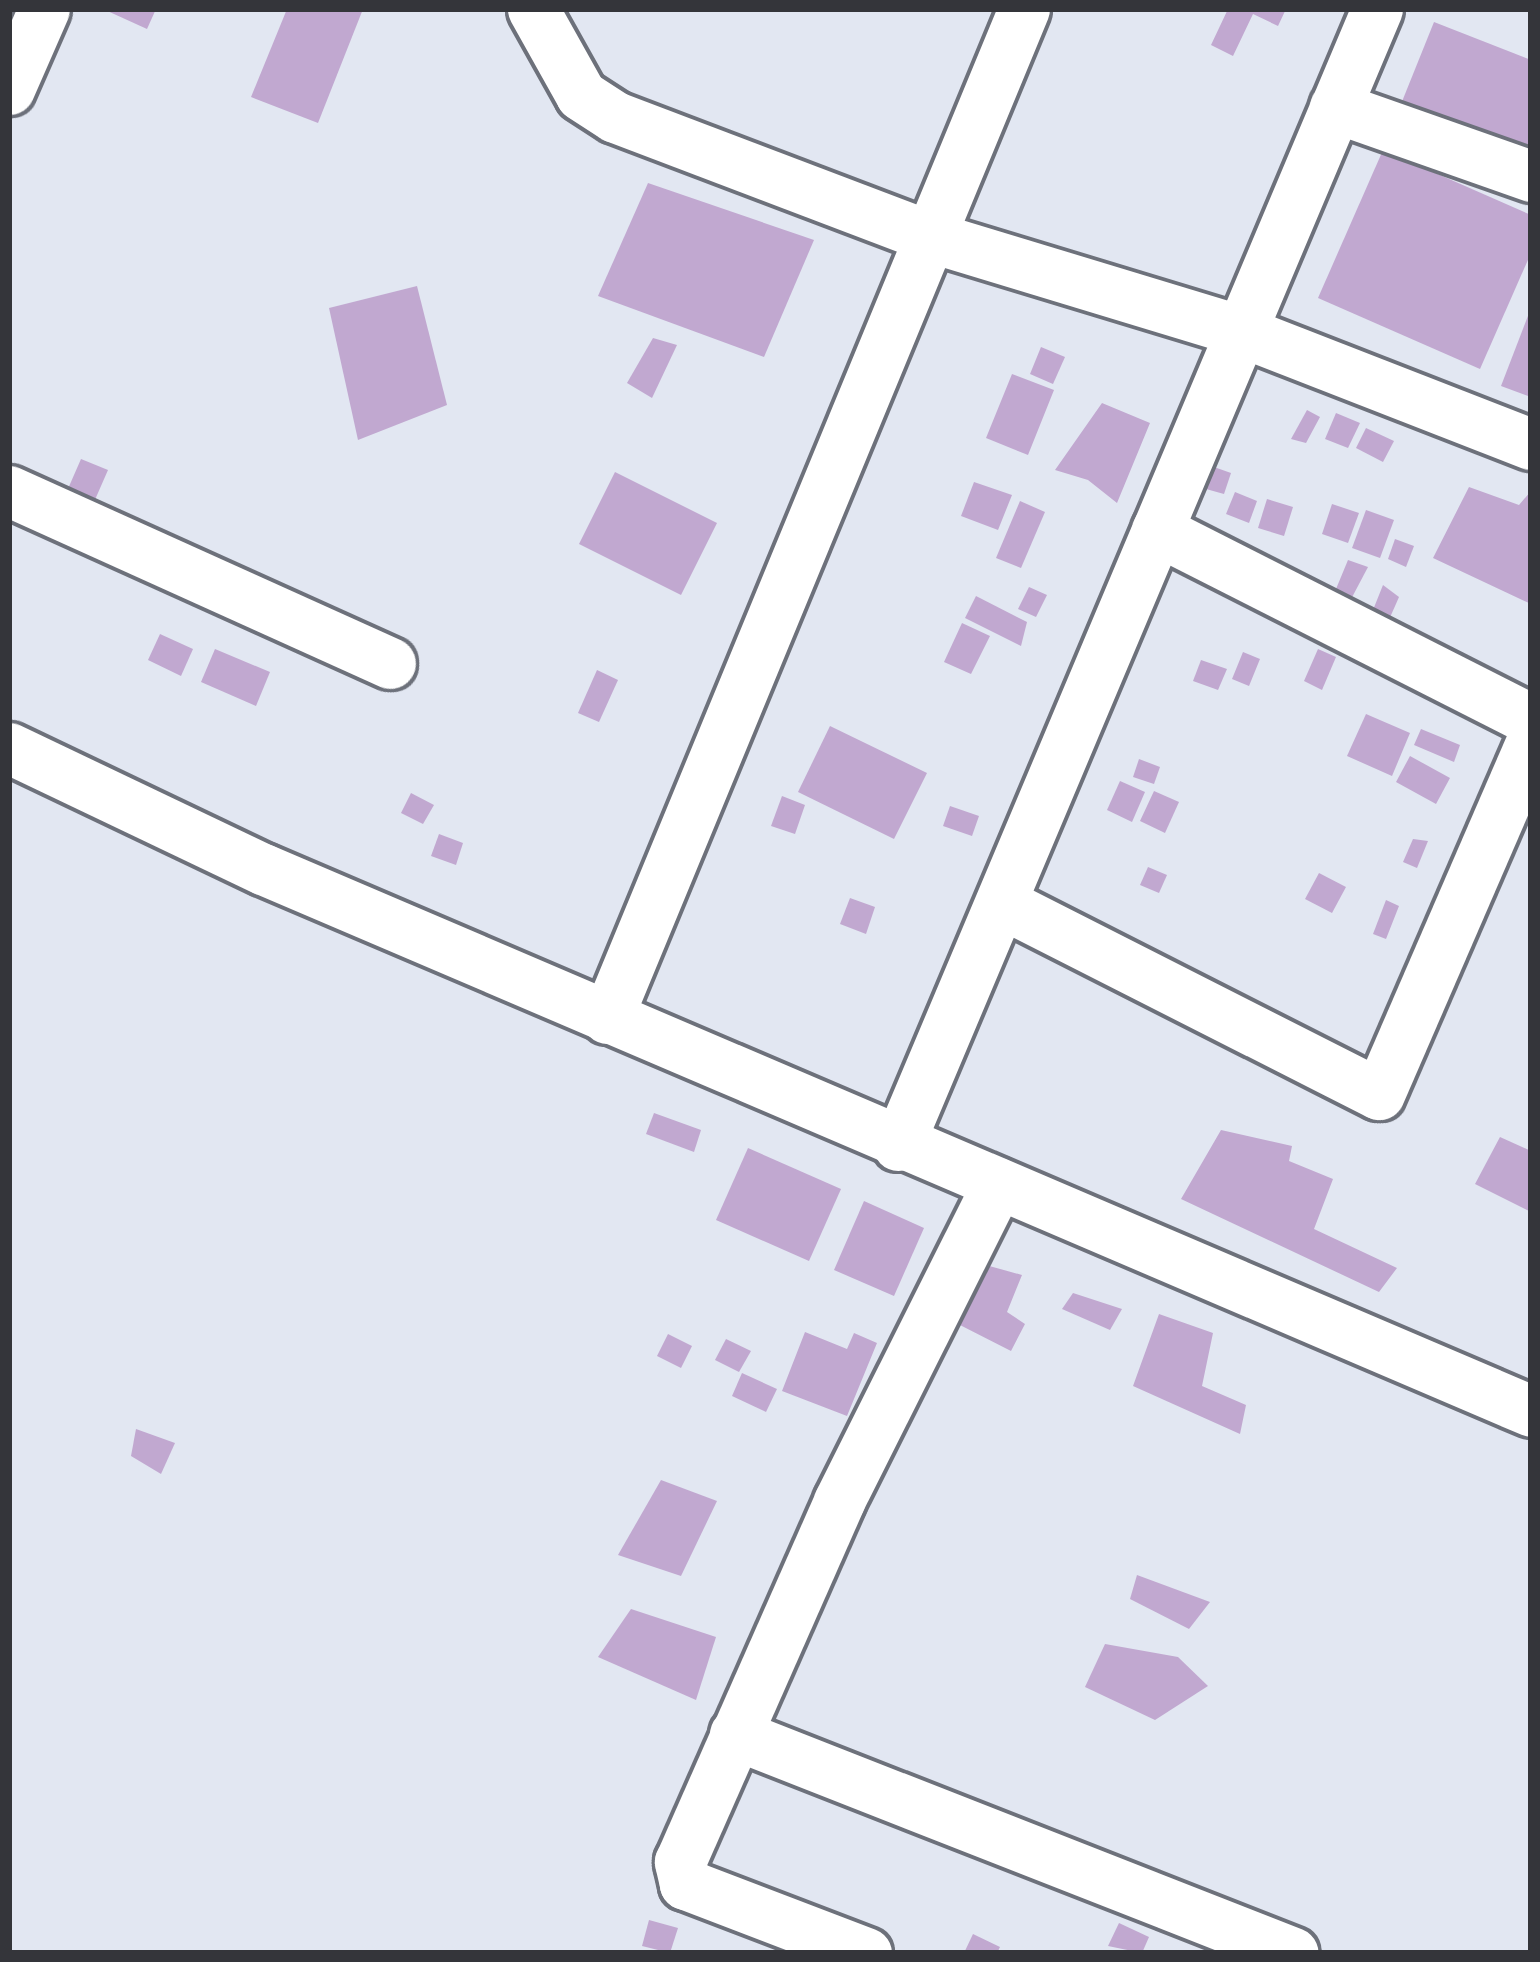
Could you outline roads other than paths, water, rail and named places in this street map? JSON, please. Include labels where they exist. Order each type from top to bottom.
[{"type":"street","points":[[9,89],[44,9]]},
{"type":"street","points":[[533,9],[581,95],[615,117],[925,235],[1238,330],[1531,444]]},
{"type":"street","points":[[898,1144],[1004,904],[1238,330],[1377,9]]},
{"type":"street","points":[[607,1018],[1011,13]]},
{"type":"street","points":[[1335,106],[1531,176]]},
{"type":"street","points":[[9,491],[390,663]]},
{"type":"street","points":[[1157,530],[1531,720]]},
{"type":"street","points":[[1004,904],[1379,1094],[1511,848],[1531,742]]},
{"type":"street","points":[[9,748],[607,1018],[1531,1412]]},
{"type":"street","points":[[866,1953],[680,1878],[735,1734],[839,1501],[998,1184]]},
{"type":"street","points":[[735,1734],[1293,1953]]}]
